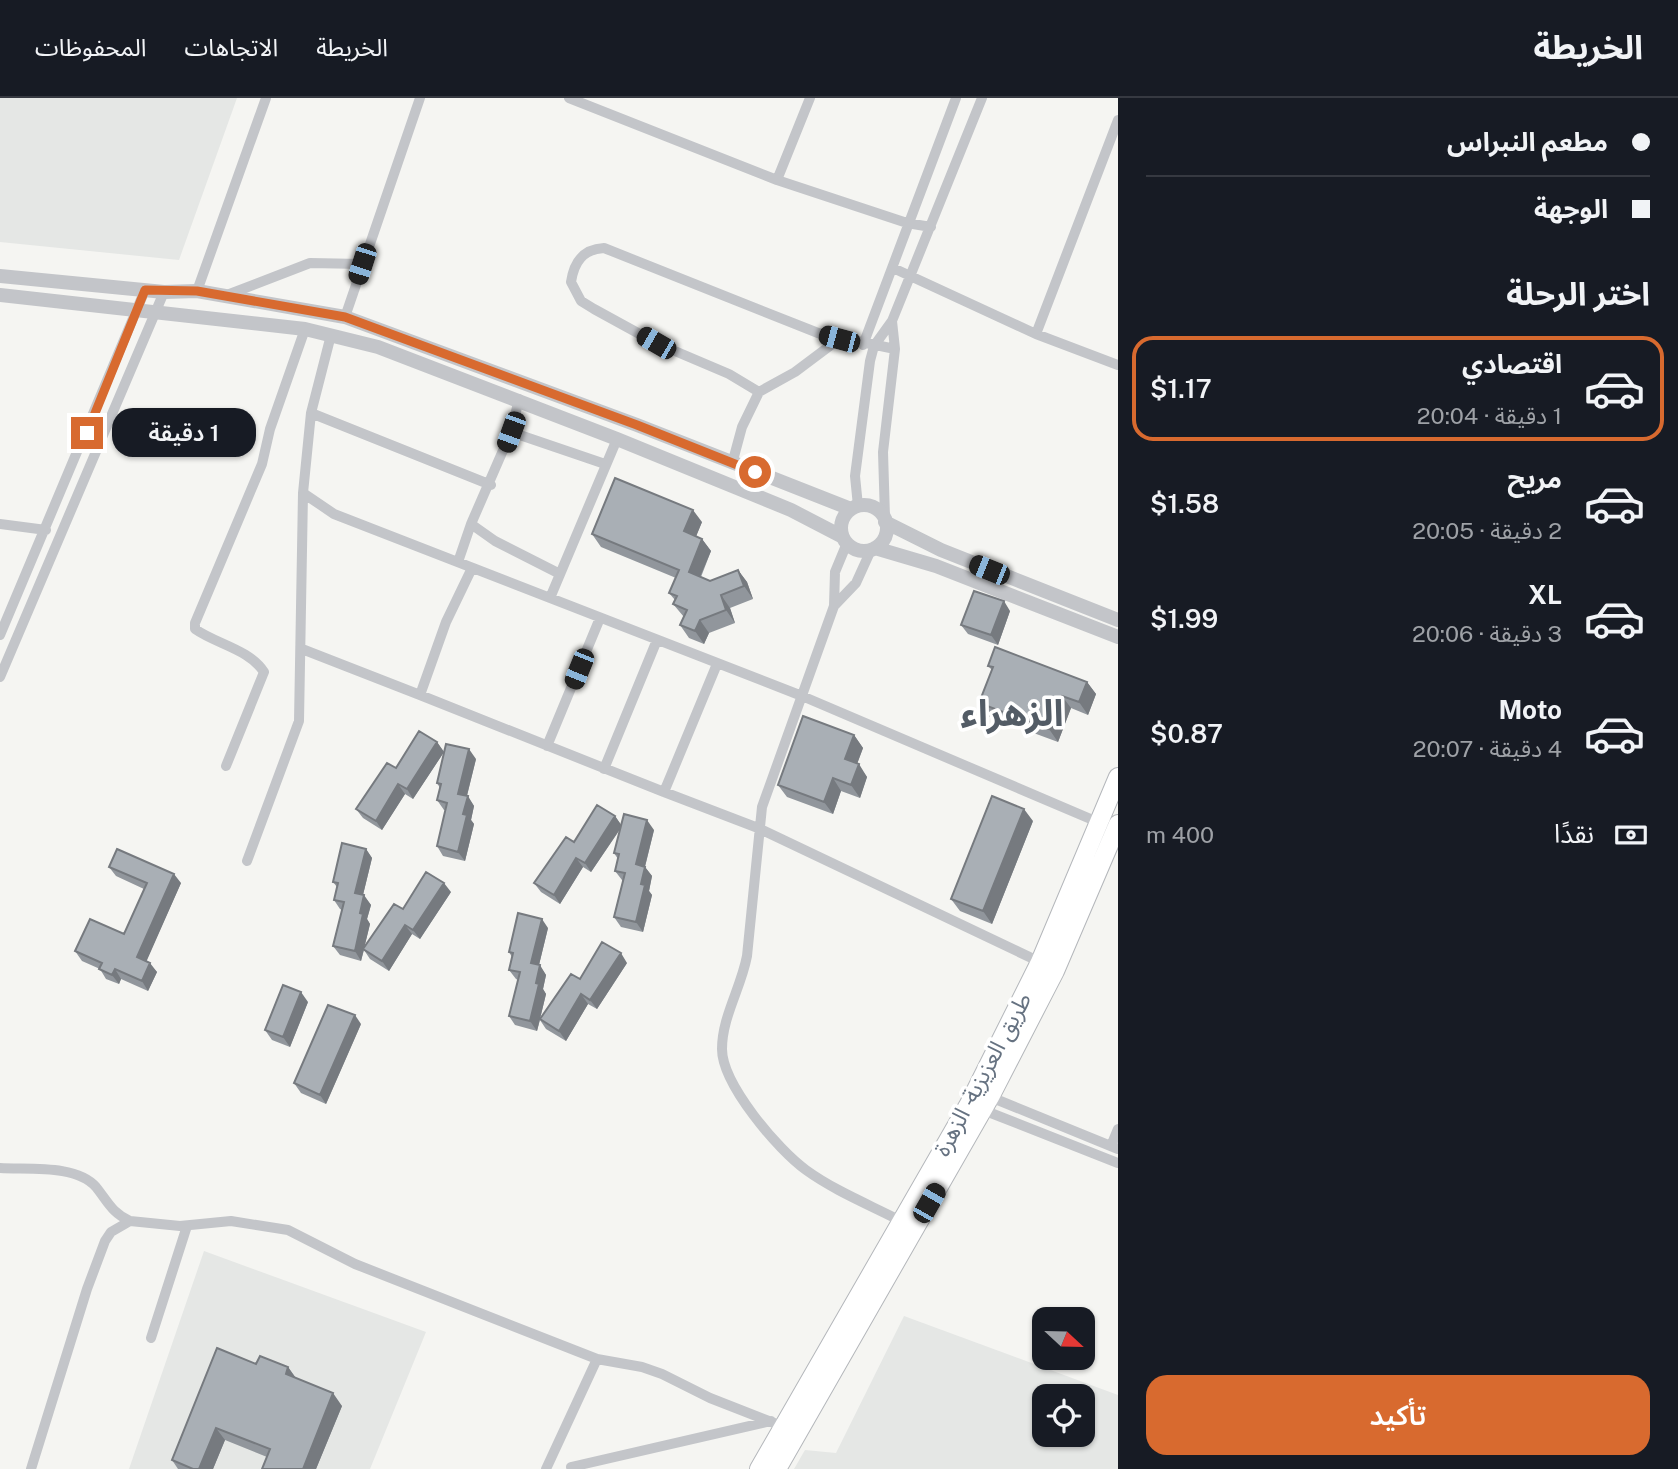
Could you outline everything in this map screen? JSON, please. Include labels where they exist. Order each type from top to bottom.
[{"type":"main road","name":"طريق العزيزية- الزهرة","points":[[777,1469],[784,1427],[901,1221],[979,1100],[1118,776]]},
{"type":"main road","name":"طريق العزيزية- الزهرة","points":[[759,1469],[1055,971],[1118,824]]},
{"type":"street","points":[[197,291],[266,98]]},
{"type":"street","points":[[345,317],[420,98]]},
{"type":"street","points":[[569,98],[777,180],[907,223],[931,227]]},
{"type":"street","points":[[777,180],[810,98]]},
{"type":"street","points":[[901,1221],[804,1168],[750,1110],[725,1070],[722,1051],[724,1027],[743,979],[751,933],[758,828],[762,807],[834,606],[835,572],[845,540],[842,521],[855,508],[855,476],[869,345],[907,223],[956,98]]},
{"type":"street","points":[[869,345],[892,321],[982,98]]},
{"type":"street","points":[[1036,334],[1118,120]]},
{"type":"street","points":[[759,392],[729,374],[656,343],[581,301],[571,282],[580,258],[591,248],[604,248],[839,339],[895,349]]},
{"type":"street","points":[[225,296],[310,263],[362,264]]},
{"type":"street","points":[[893,268],[1036,334],[1118,365]]},
{"type":"street","points":[[0,276],[164,292],[197,291],[345,317],[637,425],[732,464],[855,508],[874,508],[885,519],[941,550],[1118,620]]},
{"type":"street","points":[[0,635],[145,290]]},
{"type":"street","points":[[0,677],[158,313],[164,292]]},
{"type":"street","points":[[0,295],[305,329],[378,347],[519,399],[791,510],[845,540],[855,549],[873,549],[936,566],[1118,637]]},
{"type":"street","points":[[834,606],[856,583],[873,549],[885,537],[883,452],[895,349],[892,321]]},
{"type":"street","points":[[226,766],[264,672],[260,666],[227,644],[200,633],[195,629],[195,623],[262,464],[270,429],[305,329]]},
{"type":"street","points":[[247,861],[299,721],[303,493],[311,413],[331,335]]},
{"type":"street","points":[[732,464],[742,427],[759,392],[795,372],[839,339]]},
{"type":"street","points":[[458,562],[471,524],[491,485],[511,432],[519,399]]},
{"type":"street","points":[[311,413],[491,485]]},
{"type":"street","points":[[511,432],[540,439],[605,464]]},
{"type":"street","points":[[550,598],[617,439]]},
{"type":"street","points":[[303,493],[334,514],[802,696],[1100,823]]},
{"type":"street","points":[[0,524],[46,530]]},
{"type":"street","points":[[471,524],[495,541],[560,574]]},
{"type":"street","points":[[420,695],[446,622],[472,568]]},
{"type":"street","points":[[547,746],[600,618]]},
{"type":"street","points":[[604,769],[657,640]]},
{"type":"street","points":[[302,649],[758,828],[1040,962]]},
{"type":"street","points":[[664,792],[717,664]]},
{"type":"street","points":[[979,1100],[1115,1147],[1118,1129]]},
{"type":"street","points":[[979,1100],[1118,1163]]},
{"type":"street","points":[[0,1168],[59,1171],[84,1179],[95,1186],[109,1208],[130,1221],[187,1226],[231,1221],[289,1230],[355,1264],[597,1359],[642,1367],[784,1427]]},
{"type":"street","points":[[31,1469],[83,1301],[105,1241],[111,1232],[130,1221]]},
{"type":"street","points":[[151,1338],[187,1226]]},
{"type":"street","points":[[546,1469],[597,1359]]},
{"type":"street","points":[[571,1467],[784,1427]]},
{"type":"shaded area","points":[[0,98],[237,98],[179,260],[0,242]]},
{"type":"shaded area","points":[[204,1251],[426,1332],[370,1469],[129,1469]]},
{"type":"shaded area","points":[[904,1316],[1032,1363],[1032,1370],[1050,1370],[1088,1384],[1032,1384],[1032,1447],[1095,1447],[1095,1387],[1118,1395],[1118,1469],[794,1469],[805,1450],[836,1453]]},
{"type":"building","points":[[615,478],[693,510],[684,531],[702,539],[689,572],[710,581],[738,570],[744,586],[721,595],[726,610],[700,620],[695,631],[680,625],[687,610],[673,604],[677,596],[669,593],[679,570],[592,534]]},
{"type":"building","points":[[974,591],[1004,601],[991,635],[961,625]]},
{"type":"building","points":[[995,647],[1087,682],[1079,702],[1062,696],[1049,729],[979,703],[993,667],[988,666]]},
{"type":"building","points":[[803,716],[854,735],[845,759],[859,764],[851,785],[833,778],[824,802],[778,785]]},
{"type":"building","points":[[419,731],[437,742],[407,789],[398,784],[376,821],[356,809],[387,763],[396,768]]},
{"type":"building","points":[[446,744],[469,749],[458,794],[468,796],[463,814],[467,815],[458,852],[437,846],[447,803],[437,800],[441,784],[437,783]]},
{"type":"building","points":[[992,796],[1024,809],[983,911],[951,899]]},
{"type":"building","points":[[597,805],[615,816],[585,863],[576,858],[554,895],[534,883],[566,837],[574,842]]},
{"type":"building","points":[[624,814],[647,820],[636,864],[645,867],[641,884],[645,885],[636,922],[614,917],[625,873],[615,871],[619,854],[614,853]]},
{"type":"building","points":[[342,843],[366,849],[355,893],[364,895],[355,951],[333,946],[344,902],[334,900],[338,883],[333,882]]},
{"type":"building","points":[[117,849],[174,874],[137,957],[150,963],[142,981],[115,969],[112,975],[99,969],[102,963],[75,951],[90,919],[124,934],[147,883],[109,867]]},
{"type":"building","points":[[426,872],[444,883],[413,930],[405,925],[382,961],[363,949],[394,904],[403,909]]},
{"type":"building","points":[[518,913],[542,919],[531,963],[540,965],[536,983],[539,984],[530,1021],[509,1016],[520,972],[509,970],[513,953],[509,952]]},
{"type":"building","points":[[602,942],[621,953],[590,1000],[581,994],[559,1031],[540,1019],[571,974],[580,979]]},
{"type":"building","points":[[283,985],[301,992],[283,1037],[265,1030]]},
{"type":"building","points":[[328,1005],[355,1015],[320,1095],[294,1083]]},
{"type":"building","points":[[217,1348],[256,1364],[260,1356],[288,1367],[286,1374],[333,1393],[303,1469],[262,1469],[270,1449],[216,1428],[199,1469],[172,1460]]},
{"type":"district","name":"الزهراء","points":[[1012,712]]},
{"type":"route","points":[[87,433],[145,290],[197,291],[345,317],[637,425],[755,472]]}]
